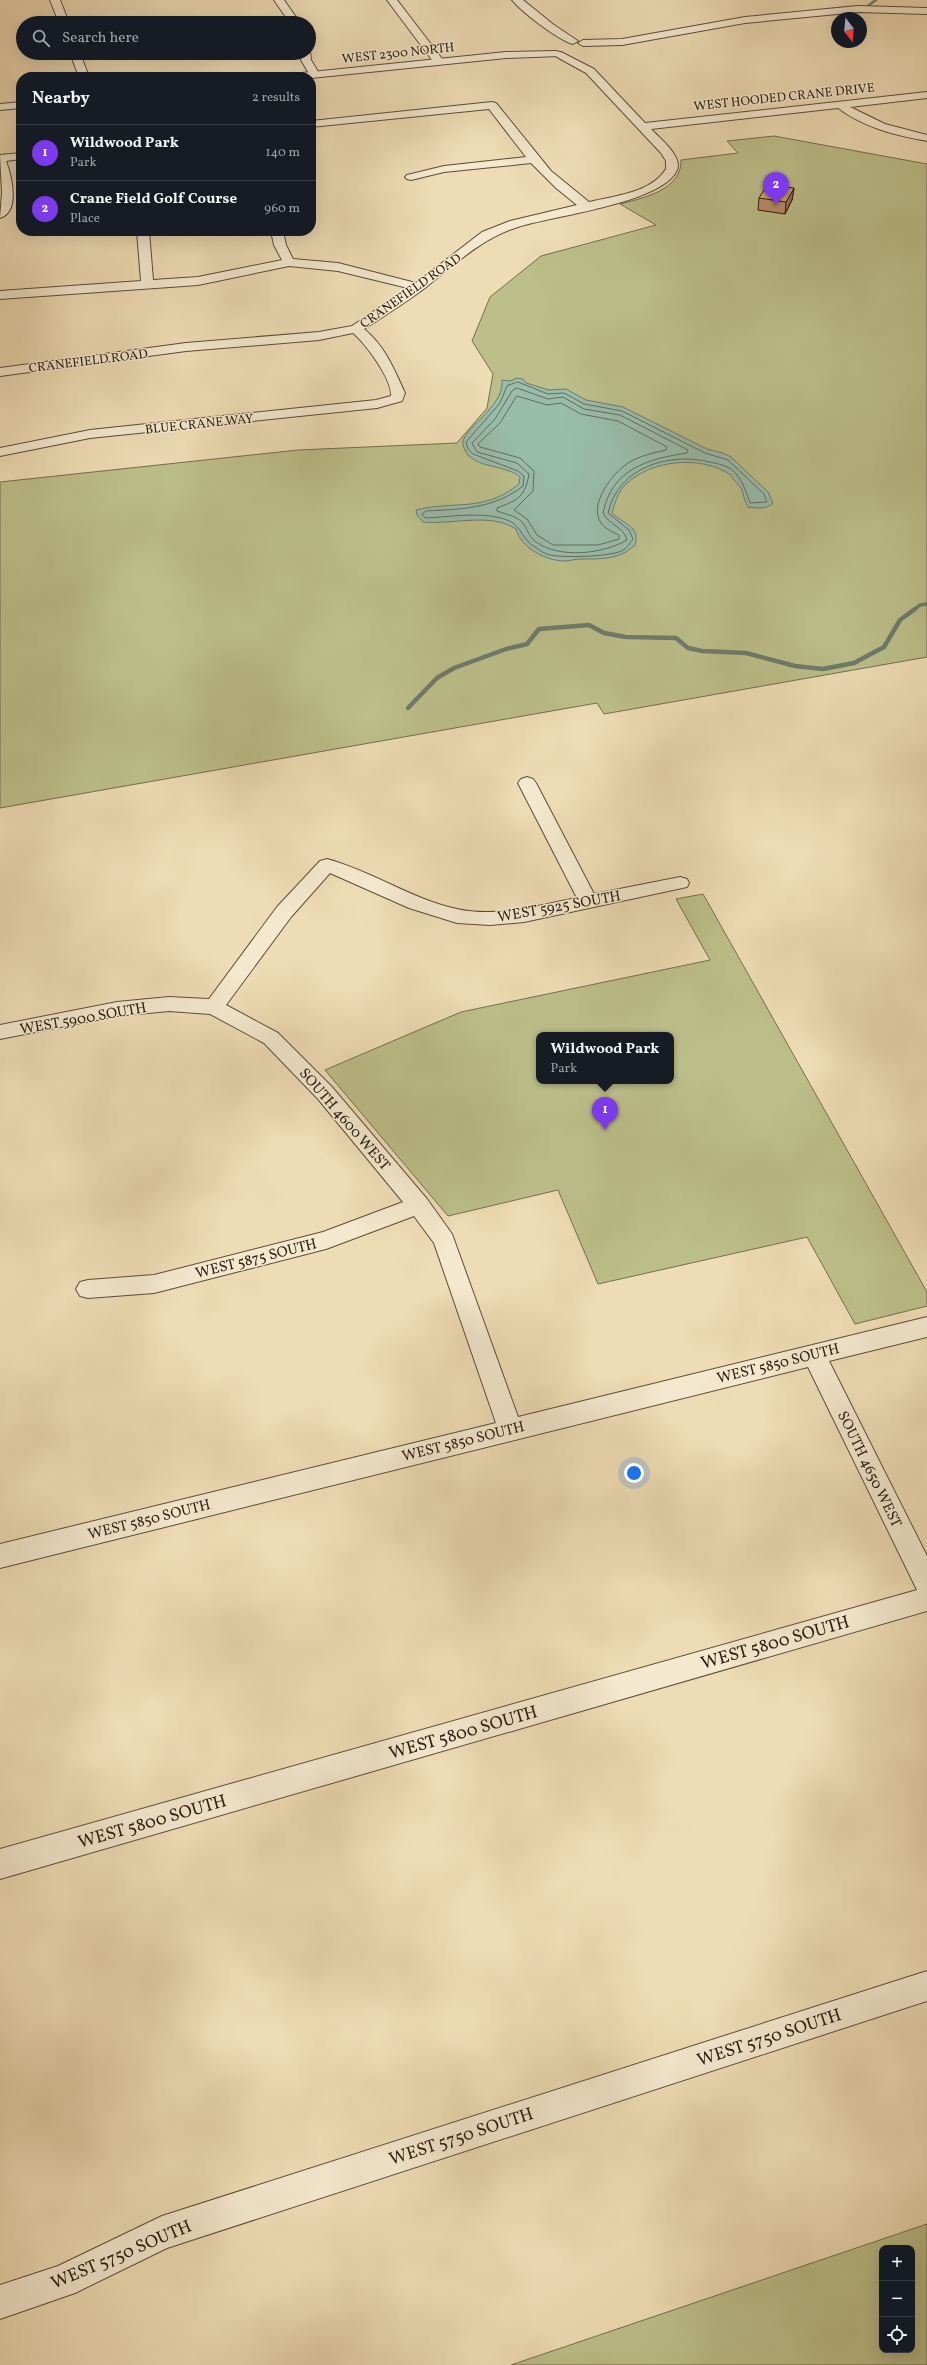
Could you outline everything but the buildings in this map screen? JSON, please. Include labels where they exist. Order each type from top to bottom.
[{"type":"street","points":[[55,0],[61,16]]},
{"type":"street","points":[[279,0],[290,16]]},
{"type":"street","points":[[392,0],[439,62]]},
{"type":"street","points":[[517,0],[531,9],[552,31],[582,49]]},
{"type":"street","points":[[555,50],[582,49],[745,20],[868,8],[906,12],[927,11]]},
{"type":"street","points":[[552,31],[555,50]]},
{"type":"street","points":[[555,50],[582,49]]},
{"type":"street","name":"CRANEFIELD ROAD","points":[[582,49],[590,71]]},
{"type":"street","name":"WEST 2300 NORTH","points":[[316,75],[555,50]]},
{"type":"street","name":"CRANEFIELD ROAD","points":[[0,372],[49,364],[186,348],[319,336],[356,329],[418,287],[486,235],[514,224],[588,207],[645,191],[667,177],[672,169],[672,161],[666,151],[644,126],[590,71],[555,50]]},
{"type":"street","points":[[78,60],[82,72]]},
{"type":"street","points":[[306,60],[313,72]]},
{"type":"street","name":"WEST HOODED CRANE DRIVE","points":[[644,126],[927,95]]},
{"type":"street","points":[[316,123],[492,104],[556,184],[570,196],[588,207]]},
{"type":"street","points":[[840,104],[854,115],[869,123],[926,137]]},
{"type":"street","points":[[0,107],[16,105]]},
{"type":"street","points":[[0,214],[7,201],[9,190],[0,159],[16,157]]},
{"type":"street","points":[[411,177],[444,169],[536,159]]},
{"type":"street","points":[[143,236],[147,284]]},
{"type":"street","points":[[278,236],[280,245],[289,262]]},
{"type":"street","points":[[0,295],[147,284],[228,276],[289,262],[338,267],[418,287]]},
{"type":"street","name":"BLUE CRANE WAY","points":[[0,452],[90,434],[377,404],[397,398],[398,394],[380,351],[369,338],[356,329]]},
{"type":"street","points":[[527,783],[589,902]]},
{"type":"street","name":"WEST 5925 SOUTH","points":[[214,1007],[284,912],[327,865],[416,904],[457,916],[490,918],[524,915],[680,883]]},
{"type":"street","name":"WEST 5900 SOUTH","points":[[0,1032],[116,1009],[169,1004],[214,1007]]},
{"type":"street","name":"SOUTH 4600 WEST","points":[[214,1007],[271,1038],[325,1093],[419,1205],[444,1240],[510,1429]]},
{"type":"street","name":"WEST 5875 SOUTH","points":[[88,1289],[154,1284],[326,1240],[419,1205]]},
{"type":"street","name":"WEST 5850 SOUTH","points":[[0,1556],[927,1327]]},
{"type":"street","name":"SOUTH 4650 WEST","points":[[814,1355],[927,1583]]},
{"type":"street","name":"WEST 5800 SOUTH","points":[[0,1864],[927,1599]]},
{"type":"street","name":"WEST 5750 SOUTH","points":[[0,2302],[63,2281],[162,2233],[927,1986]]},
{"type":"green space","points":[[774,136],[927,164],[927,657],[604,714],[597,703],[0,808],[0,482],[298,450],[457,443],[487,408],[493,374],[472,341],[490,297],[541,256],[656,225],[620,204],[650,195],[668,186],[675,179],[680,170],[681,160],[738,153],[727,141]]},
{"type":"green space","points":[[703,894],[927,1292],[927,1306],[855,1324],[807,1237],[598,1284],[558,1190],[448,1216],[325,1070],[461,1012],[710,960],[676,899]]},
{"type":"green space","points":[[927,2224],[927,2365],[511,2365]]},
{"type":"water","points":[[516,378],[523,379],[526,383],[549,390],[566,389],[586,400],[623,407],[707,449],[723,453],[731,457],[768,492],[773,503],[764,508],[748,507],[740,486],[731,475],[706,464],[677,463],[662,465],[636,476],[625,485],[619,494],[612,513],[633,529],[636,539],[635,545],[623,554],[609,558],[578,559],[567,561],[550,559],[542,556],[523,542],[516,529],[495,521],[471,520],[423,522],[417,515],[416,510],[430,507],[469,504],[493,499],[506,493],[519,484],[520,477],[513,473],[472,459],[463,445],[464,439],[468,432],[497,400],[501,390],[502,380],[511,381]]},
{"type":"waterway","points":[[869,5],[876,0]]},
{"type":"waterway","points":[[914,610],[920,605],[927,604]]},
{"type":"waterway","points":[[408,708],[437,678],[454,668],[506,649],[527,644],[539,629],[589,625],[604,633],[626,637],[676,638],[688,648],[702,651],[746,653],[795,666],[823,669],[854,663],[884,647],[900,620],[915,609]]},
{"type":"place","name":"Crane Field Golf Course","points":[[776,205]]},
{"type":"place","name":"Wildwood Park","points":[[605,1130]]}]
